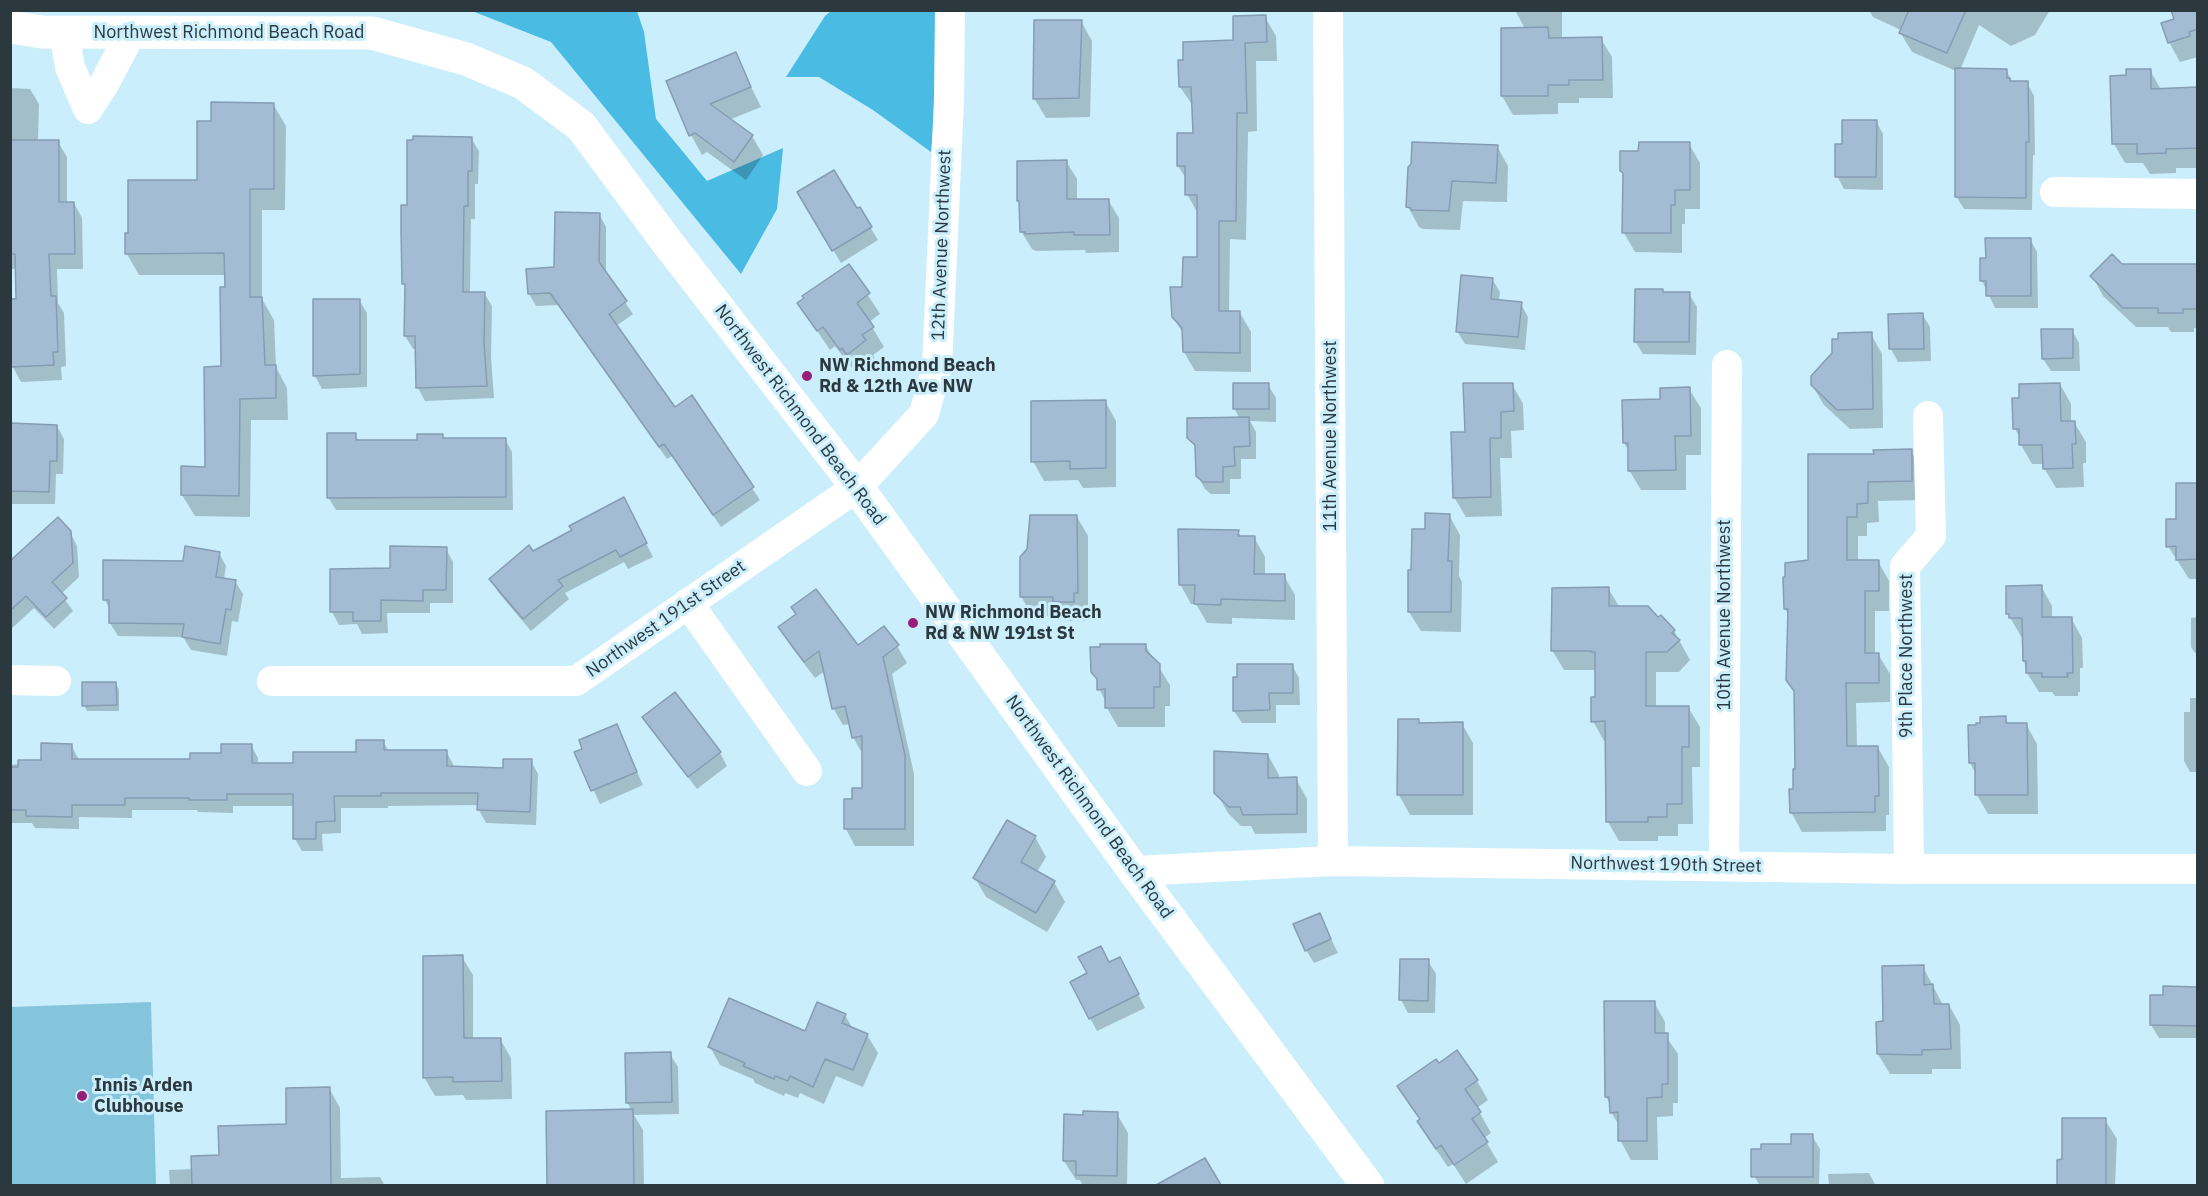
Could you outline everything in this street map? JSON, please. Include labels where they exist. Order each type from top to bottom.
[{"type":"main road","name":"Northwest Richmond Beach Road","points":[[10,27],[42,32],[372,33],[466,59],[523,83],[581,126],[667,242],[857,488],[1134,871],[1368,1185]]},
{"type":"street","name":"12th Avenue Northwest","points":[[857,488],[924,414],[937,368],[949,99],[950,10]]},
{"type":"street","name":"11th Avenue Northwest","points":[[1328,10],[1333,861]]},
{"type":"street","points":[[64,32],[70,67],[88,109],[104,84],[130,33]]},
{"type":"street","points":[[2055,192],[2198,194]]},
{"type":"street","name":"10th Avenue Northwest","points":[[1724,865],[1727,365]]},
{"type":"street","name":"9th Place Northwest","points":[[1909,869],[1905,566],[1931,536],[1928,416]]},
{"type":"street","name":"Northwest 191st Street","points":[[272,681],[576,681],[857,488]]},
{"type":"street","points":[[688,603],[807,771]]},
{"type":"street","points":[[10,680],[56,681]]},
{"type":"street","name":"Northwest 190th Street","points":[[1134,871],[1333,861],[1909,869],[2198,869]]},
{"type":"shaded area","points":[[472,11],[637,11],[644,32],[656,119],[707,181],[783,148],[777,209],[741,274],[551,42]]},
{"type":"shaded area","points":[[831,11],[941,11],[941,41],[931,152],[873,110],[819,77],[786,77],[825,16]]},
{"type":"shaded area","name":"Innis Arden Clubhouse","points":[[151,1002],[156,1185],[11,1185],[11,1007]]},
{"type":"building","points":[[1909,10],[1966,10],[1947,53],[1899,33]]},
{"type":"building","points":[[2171,10],[2198,10],[2198,29],[2189,32],[2190,36],[2168,43],[2161,23],[2174,19]]},
{"type":"building","points":[[1266,15],[1267,42],[1245,43],[1247,113],[1237,113],[1236,221],[1219,221],[1219,311],[1240,311],[1240,353],[1183,352],[1182,328],[1172,317],[1170,287],[1182,287],[1183,257],[1197,257],[1197,195],[1185,195],[1185,166],[1177,166],[1177,133],[1193,133],[1191,87],[1179,87],[1178,60],[1183,60],[1183,42],[1233,40],[1233,16]]},
{"type":"building","points":[[1034,20],[1082,20],[1079,98],[1033,99]]},
{"type":"building","points":[[1548,27],[1549,38],[1602,37],[1603,80],[1569,80],[1569,85],[1548,85],[1548,96],[1501,96],[1501,28]]},
{"type":"building","points":[[736,52],[751,87],[710,104],[753,135],[734,162],[695,133],[689,136],[666,81]]},
{"type":"building","points":[[1955,68],[2007,69],[2007,78],[2010,78],[2010,81],[2028,81],[2029,142],[2026,142],[2026,198],[1955,197]]},
{"type":"building","points":[[2126,69],[2151,69],[2151,89],[2198,87],[2198,148],[2166,149],[2166,153],[2137,154],[2137,144],[2112,144],[2110,76],[2126,75]]},
{"type":"building","points":[[211,102],[274,103],[274,189],[250,189],[250,297],[262,297],[265,365],[276,365],[276,398],[240,399],[239,496],[181,495],[181,466],[205,467],[204,367],[221,366],[220,287],[225,287],[224,253],[125,254],[125,233],[128,233],[128,180],[197,180],[197,121],[211,121]]},
{"type":"building","points":[[1842,120],[1877,120],[1876,177],[1835,177],[1835,144],[1842,144]]},
{"type":"building","points":[[413,136],[472,137],[472,171],[468,171],[468,206],[464,206],[463,292],[485,292],[484,343],[487,386],[416,388],[415,336],[404,336],[405,284],[402,284],[401,230],[401,205],[407,205],[407,140],[413,140]]},
{"type":"building","points":[[10,140],[59,140],[59,202],[74,202],[75,254],[49,254],[51,296],[56,296],[58,352],[53,352],[54,365],[11,367],[10,299],[16,299],[15,254],[10,254]]},
{"type":"building","points":[[1412,142],[1498,145],[1496,183],[1452,181],[1449,211],[1411,210],[1406,207]]},
{"type":"building","points":[[1639,142],[1690,142],[1690,190],[1675,190],[1675,205],[1671,205],[1671,233],[1622,233],[1623,173],[1620,171],[1620,151],[1638,151]]},
{"type":"building","points":[[1067,160],[1067,199],[1109,199],[1110,235],[1074,235],[1074,232],[1025,234],[1025,232],[1020,232],[1017,161]]},
{"type":"building","points":[[834,170],[857,208],[860,207],[872,227],[832,251],[797,192]]},
{"type":"building","points":[[555,212],[600,213],[599,262],[627,301],[609,314],[675,407],[692,395],[754,487],[713,515],[664,444],[659,447],[550,293],[528,294],[526,269],[554,267]]},
{"type":"building","points":[[1985,238],[2031,238],[2031,296],[1986,296],[1986,281],[1980,281],[1980,258],[1986,258]]},
{"type":"building","points":[[2112,254],[2122,264],[2198,264],[2198,309],[2183,309],[2183,313],[2158,313],[2158,308],[2123,308],[2090,276]]},
{"type":"building","points":[[849,264],[870,293],[857,303],[874,327],[862,335],[866,340],[847,355],[842,348],[840,350],[823,327],[817,331],[797,303],[804,298],[802,296]]},
{"type":"building","points":[[1461,275],[1493,278],[1491,299],[1522,302],[1518,337],[1456,332]]},
{"type":"building","points":[[1635,289],[1690,292],[1689,342],[1634,342]]},
{"type":"building","points":[[313,299],[360,299],[360,374],[313,376]]},
{"type":"building","points":[[1923,313],[1924,349],[1889,349],[1888,314]]},
{"type":"building","points":[[2041,329],[2073,329],[2073,358],[2042,359]]},
{"type":"building","points":[[1872,332],[1873,409],[1837,410],[1811,385],[1811,376],[1832,353],[1832,339],[1838,339],[1838,333]]},
{"type":"building","points":[[1233,383],[1269,383],[1269,409],[1233,409]]},
{"type":"building","points":[[1463,383],[1513,383],[1514,411],[1501,412],[1501,438],[1490,438],[1491,497],[1453,498],[1451,432],[1465,432]]},
{"type":"building","points":[[2060,383],[2061,421],[2075,421],[2076,444],[2072,444],[2073,468],[2043,469],[2042,445],[2019,445],[2019,429],[2013,429],[2012,398],[2019,398],[2019,384]]},
{"type":"building","points":[[1690,387],[1691,436],[1675,436],[1676,470],[1628,471],[1628,443],[1623,443],[1622,400],[1660,399],[1660,388]]},
{"type":"building","points":[[1106,400],[1106,468],[1070,469],[1070,461],[1031,462],[1031,401]]},
{"type":"building","points":[[1249,417],[1250,446],[1234,447],[1235,466],[1223,467],[1223,482],[1203,482],[1196,476],[1195,445],[1187,438],[1187,418]]},
{"type":"building","points":[[10,423],[57,425],[57,461],[50,461],[49,492],[10,491]]},
{"type":"building","points":[[327,433],[356,433],[356,440],[417,440],[417,434],[443,434],[443,438],[506,438],[506,497],[327,498]]},
{"type":"building","points":[[1912,449],[1912,481],[1868,482],[1868,503],[1857,504],[1857,517],[1847,517],[1847,560],[1879,560],[1879,591],[1865,591],[1865,653],[1879,653],[1879,683],[1846,683],[1847,746],[1878,746],[1879,796],[1875,796],[1875,812],[1790,813],[1789,789],[1793,789],[1793,769],[1795,769],[1794,691],[1786,680],[1788,609],[1784,609],[1783,577],[1785,577],[1785,563],[1808,560],[1808,454],[1874,454],[1873,450]]},
{"type":"building","points":[[2176,483],[2198,483],[2198,559],[2176,560],[2176,546],[2166,547],[2166,519],[2176,519]]},
{"type":"building","points":[[624,497],[647,543],[620,557],[616,550],[558,580],[563,586],[523,619],[489,579],[529,545],[533,551],[572,530],[569,526]]},
{"type":"building","points":[[1425,513],[1450,514],[1448,561],[1452,561],[1451,612],[1408,612],[1408,570],[1411,570],[1412,529],[1425,529]]},
{"type":"building","points":[[1030,515],[1077,515],[1078,593],[1074,593],[1074,602],[1053,602],[1053,597],[1020,597],[1020,557],[1027,549]]},
{"type":"building","points":[[58,517],[71,531],[73,563],[52,582],[67,598],[46,617],[26,596],[10,611],[10,561]]},
{"type":"building","points":[[1178,529],[1239,530],[1238,536],[1255,536],[1254,574],[1285,574],[1285,601],[1221,599],[1221,605],[1194,604],[1195,585],[1179,585]]},
{"type":"building","points":[[185,546],[220,552],[216,577],[236,580],[231,610],[226,609],[220,644],[182,637],[184,624],[109,623],[109,600],[103,600],[103,560],[183,561]]},
{"type":"building","points":[[390,546],[447,547],[446,590],[423,590],[423,601],[381,600],[381,621],[353,621],[353,612],[330,612],[330,569],[390,568]]},
{"type":"building","points":[[2042,585],[2042,617],[2072,617],[2073,673],[2067,673],[2068,677],[2042,677],[2042,673],[2026,673],[2026,661],[2023,661],[2022,618],[2009,618],[2009,614],[2006,614],[2006,586]]},
{"type":"building","points":[[1609,587],[1609,606],[1648,606],[1658,617],[1661,615],[1675,630],[1672,633],[1680,640],[1667,652],[1646,652],[1646,706],[1689,706],[1689,747],[1682,747],[1682,804],[1667,804],[1667,817],[1648,817],[1648,822],[1606,822],[1605,721],[1591,722],[1591,697],[1595,697],[1595,652],[1551,651],[1552,588]]},
{"type":"building","points":[[816,589],[858,645],[884,626],[899,645],[883,657],[905,755],[905,829],[844,829],[844,799],[852,799],[852,788],[862,788],[862,736],[852,738],[845,706],[832,709],[819,651],[804,662],[778,627],[796,614],[791,607]]},
{"type":"building","points":[[1100,644],[1146,644],[1146,651],[1160,664],[1160,687],[1154,687],[1154,708],[1105,708],[1105,689],[1097,690],[1097,679],[1091,672],[1090,647],[1100,647]]},
{"type":"building","points":[[1237,664],[1293,664],[1293,693],[1269,693],[1270,710],[1233,711],[1233,677],[1237,677]]},
{"type":"building","points":[[82,682],[116,682],[117,705],[82,706]]},
{"type":"building","points":[[675,692],[721,752],[688,777],[642,717]]},
{"type":"building","points":[[2006,716],[2006,723],[2027,723],[2028,795],[1975,795],[1975,763],[1969,763],[1968,725],[1980,723],[1980,717]]},
{"type":"building","points":[[1398,719],[1419,719],[1419,723],[1463,722],[1463,795],[1397,795]]},
{"type":"building","points":[[617,724],[637,772],[591,791],[574,752],[582,749],[579,740]]},
{"type":"building","points":[[356,740],[384,740],[384,750],[447,750],[447,766],[503,768],[503,759],[532,759],[530,812],[477,810],[478,793],[381,793],[381,796],[334,796],[335,821],[316,822],[316,839],[293,839],[293,794],[227,794],[227,800],[125,798],[125,805],[72,805],[72,817],[26,816],[26,810],[10,810],[10,767],[18,767],[18,760],[41,760],[41,743],[72,744],[72,759],[190,759],[190,753],[221,753],[221,744],[252,744],[252,763],[293,763],[293,752],[356,752]]},
{"type":"building","points":[[1214,751],[1268,754],[1268,778],[1297,777],[1297,814],[1243,815],[1240,807],[1229,807],[1214,793]]},
{"type":"building","points":[[1007,820],[1036,836],[1021,862],[1055,881],[1036,913],[973,878]]},
{"type":"building","points":[[1320,913],[1331,939],[1305,951],[1293,924]]},
{"type":"building","points":[[1101,946],[1109,962],[1120,957],[1139,994],[1089,1019],[1070,982],[1087,973],[1078,957]]},
{"type":"building","points":[[463,955],[464,1038],[501,1038],[502,1081],[453,1082],[453,1077],[423,1078],[423,956]]},
{"type":"building","points":[[1400,959],[1429,959],[1428,1001],[1399,1000]]},
{"type":"building","points":[[1924,965],[1924,985],[1933,984],[1934,1004],[1949,1004],[1951,1049],[1922,1050],[1922,1055],[1877,1054],[1876,1022],[1883,1021],[1882,966]]},
{"type":"building","points":[[2163,986],[2198,987],[2198,1026],[2150,1025],[2150,995],[2163,995]]},
{"type":"building","points":[[729,998],[805,1031],[817,1002],[846,1014],[842,1023],[868,1034],[853,1070],[825,1059],[813,1087],[790,1076],[788,1081],[775,1076],[774,1079],[743,1066],[745,1063],[708,1047]]},
{"type":"building","points":[[1604,1001],[1655,1001],[1655,1033],[1668,1033],[1668,1084],[1662,1084],[1662,1097],[1647,1098],[1647,1141],[1618,1141],[1618,1112],[1610,1113],[1609,1097],[1605,1097]]},
{"type":"building","points":[[1457,1050],[1478,1080],[1465,1089],[1481,1112],[1472,1119],[1488,1142],[1454,1165],[1441,1145],[1436,1149],[1417,1121],[1420,1119],[1397,1086],[1436,1059],[1439,1063]]},
{"type":"building","points":[[671,1052],[672,1102],[626,1103],[625,1053]]},
{"type":"building","points":[[330,1087],[331,1185],[192,1185],[191,1156],[219,1155],[218,1126],[286,1124],[286,1088]]},
{"type":"building","points":[[633,1109],[634,1185],[547,1185],[546,1111]]},
{"type":"building","points":[[1083,1111],[1118,1112],[1117,1176],[1076,1175],[1076,1161],[1063,1161],[1064,1114],[1083,1115]]},
{"type":"building","points":[[2062,1118],[2106,1118],[2106,1185],[2057,1185],[2057,1160],[2062,1159]]},
{"type":"building","points":[[1791,1134],[1813,1134],[1813,1177],[1751,1177],[1751,1149],[1761,1149],[1761,1144],[1791,1144]]},
{"type":"building","points":[[1205,1158],[1221,1185],[1156,1185]]},
{"type":"place","name":"NW Richmond Beach Rd & 12th Ave NW","points":[[807,376]]},
{"type":"place","name":"NW Richmond Beach Rd & NW 191st St","points":[[913,623]]},
{"type":"place","name":"Innis Arden Clubhouse","points":[[82,1096]]}]
